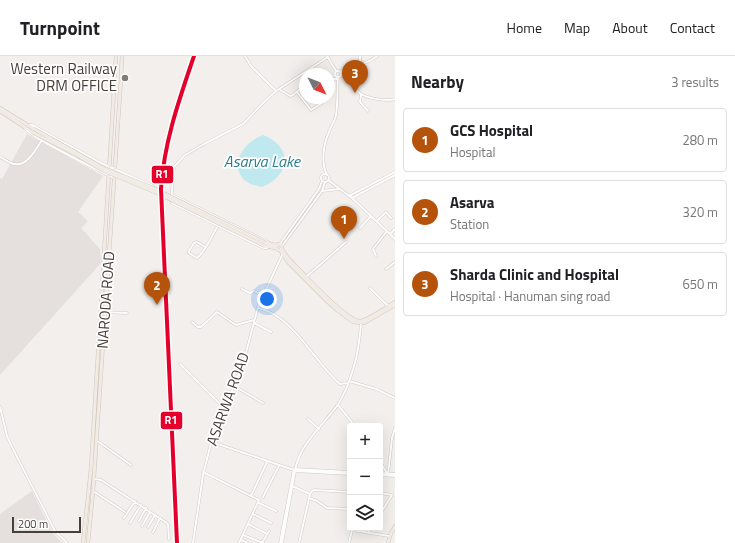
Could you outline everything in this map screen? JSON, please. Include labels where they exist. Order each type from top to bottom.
[{"type":"main road","name":"NARODA ROAD","points":[[83,543],[96,440],[116,56]]},
{"type":"main road","name":"NARODA ROAD","points":[[88,543],[93,491],[92,480],[103,312],[115,169],[122,56]]},
{"type":"main road","points":[[0,108],[25,126]]},
{"type":"main road","points":[[0,111],[25,126],[77,152],[105,169],[151,187],[267,245],[279,247],[283,254],[349,320],[353,322],[368,321],[395,305]]},
{"type":"main road","points":[[361,322],[395,302]]},
{"type":"main road","points":[[388,543],[395,526]]},
{"type":"street","points":[[245,56],[250,66],[276,90]]},
{"type":"street","points":[[360,56],[360,65]]},
{"type":"street","points":[[279,247],[294,231],[319,189],[322,181],[321,178],[324,169],[324,150],[336,114],[338,78],[340,74],[360,65],[364,65],[378,56]]},
{"type":"street","points":[[172,195],[266,240],[267,245],[264,248],[172,203],[172,195],[174,167],[185,155],[243,124],[276,90],[327,57],[336,71],[347,78],[361,95],[389,101],[395,99]]},
{"type":"street","points":[[336,71],[335,75],[338,78]]},
{"type":"street","points":[[279,89],[290,96],[297,92],[299,95]]},
{"type":"street","points":[[361,95],[360,102],[368,112]]},
{"type":"street","points":[[306,104],[311,110],[320,104]]},
{"type":"street","points":[[114,178],[26,131],[25,126],[32,125],[110,167],[153,186]]},
{"type":"street","points":[[0,157],[15,165],[24,163],[42,140]]},
{"type":"street","points":[[324,169],[328,180],[352,198],[395,239]]},
{"type":"street","points":[[349,196],[395,172]]},
{"type":"street","points":[[322,176],[327,175]]},
{"type":"street","points":[[352,198],[395,175]]},
{"type":"street","points":[[279,247],[322,191],[325,182],[328,180]]},
{"type":"street","points":[[322,191],[340,189]]},
{"type":"street","points":[[377,221],[384,211],[391,218]]},
{"type":"street","points":[[360,228],[371,216]]},
{"type":"street","points":[[205,247],[197,242],[194,243],[189,250],[189,254],[197,258],[205,247],[218,225]]},
{"type":"street","points":[[390,234],[395,229]]},
{"type":"street","points":[[376,256],[373,249],[387,231]]},
{"type":"street","points":[[306,277],[346,242]]},
{"type":"street","name":"ASARWA ROAD","points":[[193,543],[203,472],[212,442],[224,408],[243,364],[258,308],[283,254]]},
{"type":"street","points":[[386,269],[395,262]]},
{"type":"street","points":[[370,288],[388,306]]},
{"type":"street","points":[[242,289],[250,293],[254,291],[263,295]]},
{"type":"street","points":[[258,308],[264,309],[284,322],[302,340],[329,375],[340,384],[348,382],[376,389],[395,398]]},
{"type":"street","points":[[103,312],[127,313]]},
{"type":"street","points":[[192,322],[198,327],[201,327],[218,312],[233,324],[236,325],[254,322],[271,332]]},
{"type":"street","points":[[281,543],[295,470],[307,444],[338,405],[359,350],[361,322]]},
{"type":"street","points":[[180,364],[224,408]]},
{"type":"street","points":[[234,386],[263,404]]},
{"type":"street","points":[[338,405],[353,423]]},
{"type":"street","points":[[0,407],[7,436],[12,447],[55,531],[68,543]]},
{"type":"street","points":[[308,419],[318,429]]},
{"type":"street","points":[[388,474],[392,438],[395,428]]},
{"type":"street","points":[[96,440],[131,465]]},
{"type":"street","points":[[212,442],[267,462],[295,470],[347,473]]},
{"type":"street","points":[[251,496],[267,462]]},
{"type":"street","points":[[263,497],[279,466]]},
{"type":"street","points":[[383,466],[388,474]]},
{"type":"street","points":[[281,543],[295,470]]},
{"type":"street","points":[[203,472],[259,500],[259,503],[276,511]]},
{"type":"street","points":[[383,474],[395,475]]},
{"type":"street","points":[[92,480],[101,480],[146,508],[168,524],[169,539]]},
{"type":"street","points":[[292,486],[310,494]]},
{"type":"street","points":[[93,491],[125,512]]},
{"type":"street","points":[[300,543],[308,498],[312,491],[347,492]]},
{"type":"street","points":[[383,494],[392,495],[383,509]]},
{"type":"street","points":[[308,498],[317,501],[327,508],[347,509]]},
{"type":"street","points":[[124,518],[135,501]]},
{"type":"street","points":[[248,543],[240,542],[259,503]]},
{"type":"street","points":[[130,523],[141,505]]},
{"type":"street","points":[[139,521],[146,508]]},
{"type":"street","points":[[142,526],[150,512]]},
{"type":"street","points":[[253,514],[271,523]]},
{"type":"street","points":[[148,527],[155,515]]},
{"type":"street","points":[[153,532],[160,518]]},
{"type":"street","points":[[248,524],[267,534]]},
{"type":"street","points":[[243,534],[262,543],[269,531]]},
{"type":"street","points":[[349,543],[352,531]]},
{"type":"street","points":[[360,531],[390,536]]},
{"type":"shaded area","points":[[27,134],[103,176],[78,212],[88,221],[81,228],[100,249],[101,263],[0,375],[0,178],[2,179]]},
{"type":"shaded area","points":[[32,491],[52,532],[62,543],[0,543],[0,514]]},
{"type":"water","name":"Asarva Lake","points":[[263,135],[273,140],[280,147],[284,154],[285,161],[283,169],[278,176],[262,187],[253,185],[244,180],[238,167],[238,160],[245,147]]},
{"type":"transit line","name":"R1","points":[[177,543],[161,189],[165,155],[169,138],[194,56]]},
{"type":"place","name":"Western Railway DRM OFFICE","points":[[125,78]]},
{"type":"place","name":"Sharda Clinic and Hospital","points":[[355,93]]},
{"type":"place","name":"GCS Hospital","points":[[344,239]]},
{"type":"place","name":"Asarva","points":[[157,305]]}]
